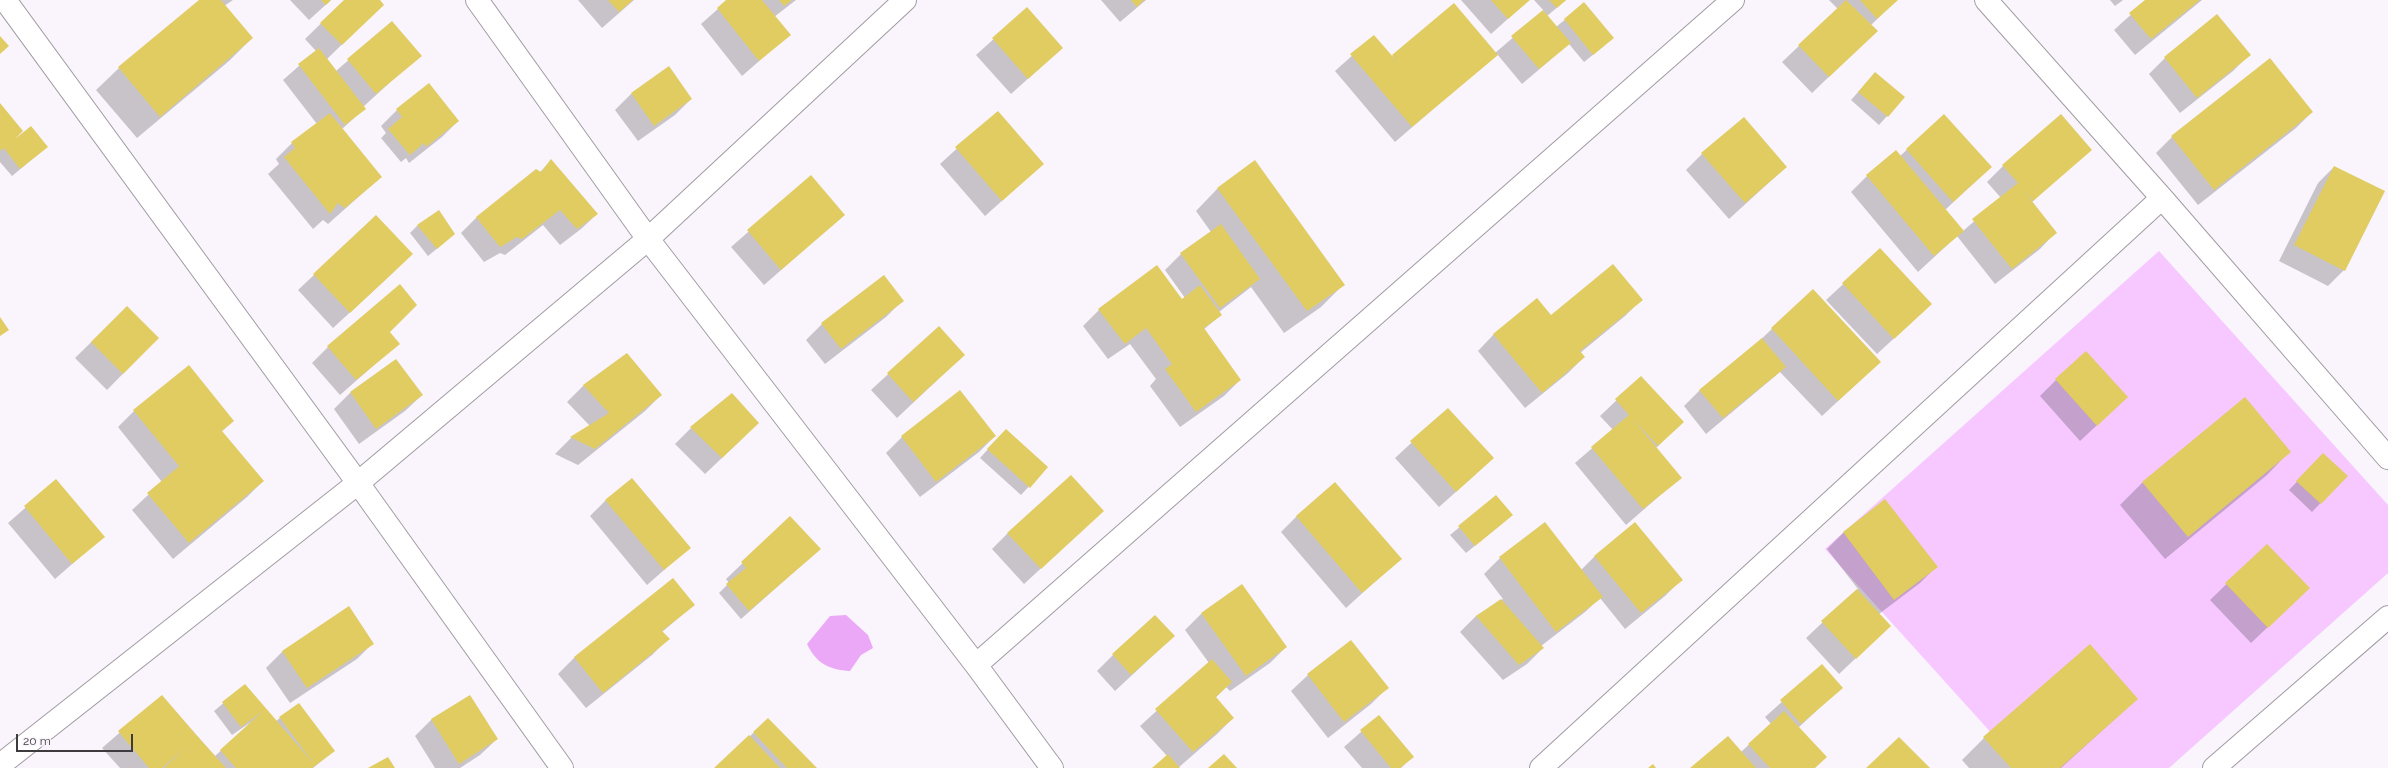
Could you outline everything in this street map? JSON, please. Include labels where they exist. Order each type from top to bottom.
[{"type":"street","points":[[4,0],[358,483],[562,768]]},
{"type":"street","points":[[477,0],[648,239],[976,665],[1052,768]]},
{"type":"street","points":[[0,765],[358,483],[648,239],[906,0]]},
{"type":"street","points":[[976,665],[1733,0]]},
{"type":"street","points":[[1986,0],[2162,198],[2388,458]]},
{"type":"street","points":[[1541,768],[2162,198]]},
{"type":"street","points":[[2214,768],[2388,617]]},
{"type":"shaded area","points":[[2159,251],[2388,505],[2388,573],[2169,768],[2023,768],[1825,549]]},
{"type":"shaded area","points":[[846,615],[868,635],[873,648],[861,655],[850,671],[836,669],[819,661],[807,644],[830,616]]},
{"type":"building","points":[[199,0],[221,0],[253,38],[160,117],[118,67]]},
{"type":"building","points":[[321,0],[331,0],[326,5]]},
{"type":"building","points":[[344,0],[380,0],[384,5],[342,45],[320,23]]},
{"type":"building","points":[[608,0],[633,0],[619,12]]},
{"type":"building","points":[[726,0],[762,0],[791,35],[759,61],[717,8]]},
{"type":"building","points":[[779,0],[792,0],[784,6]]},
{"type":"building","points":[[1131,0],[1144,0],[1137,7]]},
{"type":"building","points":[[1491,0],[1530,0],[1508,19]]},
{"type":"building","points":[[1549,0],[1566,0],[1557,8]]},
{"type":"building","points":[[1846,0],[1878,31],[1829,77],[1798,45]]},
{"type":"building","points":[[1860,0],[1898,0],[1877,19]]},
{"type":"building","points":[[2145,0],[2200,0],[2151,39],[2129,13]]},
{"type":"building","points":[[1584,2],[1614,38],[1593,55],[1564,19]]},
{"type":"building","points":[[1454,3],[1498,55],[1412,127],[1350,54],[1374,35],[1400,65],[1392,55]]},
{"type":"building","points":[[1027,7],[1063,48],[1028,79],[992,38]]},
{"type":"building","points":[[1543,10],[1571,43],[1539,69],[1511,36]]},
{"type":"building","points":[[2217,14],[2251,55],[2197,98],[2164,57]]},
{"type":"building","points":[[392,21],[422,56],[376,94],[347,59]]},
{"type":"building","points":[[0,36],[9,46],[0,54]]},
{"type":"building","points":[[319,48],[366,109],[345,125],[298,64]]},
{"type":"building","points":[[2270,58],[2313,112],[2214,190],[2171,136]]},
{"type":"building","points":[[669,66],[692,99],[654,126],[631,93]]},
{"type":"building","points":[[1875,72],[1905,97],[1888,117],[1858,92]]},
{"type":"building","points":[[429,83],[459,121],[426,147],[424,143],[410,155],[388,129],[402,117],[396,109]]},
{"type":"building","points":[[0,103],[23,131],[15,139],[31,126],[48,147],[20,169],[4,148],[0,151]]},
{"type":"building","points":[[998,111],[1044,164],[1002,201],[955,147]]},
{"type":"building","points":[[330,113],[382,177],[345,208],[338,203],[330,214],[284,157],[295,148],[291,142]]},
{"type":"building","points":[[1944,114],[1992,167],[1953,202],[1906,149]]},
{"type":"building","points":[[2061,114],[2092,150],[2033,201],[2024,191],[2057,233],[2012,269],[1972,219],[2018,183],[2002,165]]},
{"type":"building","points":[[1744,117],[1787,167],[1745,203],[1701,153]]},
{"type":"building","points":[[1896,150],[1964,231],[1934,256],[1866,175]]},
{"type":"building","points":[[551,159],[598,214],[577,229],[560,210],[522,239],[517,237],[500,247],[476,217],[536,169],[541,172]]},
{"type":"building","points":[[1255,160],[1345,285],[1307,311],[1217,188]]},
{"type":"building","points":[[2334,166],[2385,191],[2345,271],[2294,245]]},
{"type":"building","points":[[811,175],[845,215],[781,270],[747,230]]},
{"type":"building","points":[[439,210],[455,234],[437,249],[417,225]]},
{"type":"building","points":[[376,215],[413,254],[350,313],[313,274]]},
{"type":"building","points":[[1221,224],[1260,279],[1220,308],[1180,253]]},
{"type":"building","points":[[1880,248],[1932,304],[1894,339],[1842,283]]},
{"type":"building","points":[[1613,264],[1643,300],[1580,351],[1585,357],[1542,393],[1493,334],[1537,298],[1551,315]]},
{"type":"building","points":[[1157,265],[1182,299],[1200,285],[1222,315],[1204,328],[1241,380],[1196,412],[1165,369],[1172,364],[1146,328],[1125,344],[1098,309]]},
{"type":"building","points":[[884,275],[904,301],[841,349],[821,323]]},
{"type":"building","points":[[400,284],[417,305],[390,332],[384,325],[400,344],[356,380],[327,346]]},
{"type":"building","points":[[1813,289],[1881,362],[1838,401],[1771,328]]},
{"type":"building","points":[[127,306],[159,338],[123,374],[91,342]]},
{"type":"building","points":[[0,317],[9,330],[0,336]]},
{"type":"building","points":[[939,326],[965,355],[913,402],[887,373]]},
{"type":"building","points":[[1762,338],[1786,367],[1723,418],[1699,390]]},
{"type":"building","points":[[2086,351],[2128,397],[2097,426],[2055,379]]},
{"type":"building","points":[[627,353],[662,395],[595,449],[570,437],[609,413],[583,385]]},
{"type":"building","points":[[396,359],[423,395],[376,429],[350,392]]},
{"type":"building","points":[[189,365],[234,421],[222,431],[264,481],[189,543],[147,493],[189,458],[179,466],[133,410]]},
{"type":"building","points":[[1641,376],[1684,422],[1658,446],[1632,418],[1682,478],[1643,509],[1591,447],[1629,415],[1615,399]]},
{"type":"building","points":[[960,390],[996,436],[936,482],[901,436]]},
{"type":"building","points":[[732,393],[759,423],[722,458],[690,427]]},
{"type":"building","points":[[2245,397],[2291,452],[2188,537],[2142,482]]},
{"type":"building","points":[[1448,408],[1494,458],[1456,492],[1410,441]]},
{"type":"building","points":[[1006,429],[1048,467],[1030,488],[987,449]]},
{"type":"building","points":[[2323,453],[2348,476],[2321,504],[2296,481]]},
{"type":"building","points":[[1071,475],[1104,511],[1041,569],[1007,533]]},
{"type":"building","points":[[632,478],[691,548],[664,570],[605,500]]},
{"type":"building","points":[[56,479],[105,537],[72,564],[24,506]]},
{"type":"building","points":[[1335,482],[1402,559],[1362,593],[1296,516]]},
{"type":"building","points":[[1496,495],[1513,515],[1475,546],[1458,526]]},
{"type":"building","points":[[1885,499],[1938,567],[1894,600],[1843,532]]},
{"type":"building","points":[[790,516],[821,549],[749,611],[726,584],[746,568],[741,562]]},
{"type":"building","points":[[1545,522],[1603,597],[1556,632],[1499,557]]},
{"type":"building","points":[[1635,522],[1683,580],[1641,613],[1594,556]]},
{"type":"building","points":[[2267,544],[2310,588],[2268,628],[2225,583]]},
{"type":"building","points":[[673,578],[695,605],[662,631],[670,639],[603,693],[574,657]]},
{"type":"building","points":[[1242,584],[1287,647],[1246,676],[1201,613]]},
{"type":"building","points":[[1857,589],[1891,626],[1856,659],[1821,621]]},
{"type":"building","points":[[1501,599],[1544,648],[1519,665],[1476,616]]},
{"type":"building","points":[[349,606],[374,644],[307,688],[282,651]]},
{"type":"building","points":[[1155,615],[1175,636],[1131,675],[1112,654]]},
{"type":"building","points":[[1351,640],[1389,688],[1344,722],[1307,674]]},
{"type":"building","points":[[2090,644],[2138,699],[2060,768],[2011,768],[1983,737]]},
{"type":"building","points":[[1212,659],[1232,682],[1216,697],[1234,718],[1193,752],[1155,709]]},
{"type":"building","points":[[1822,664],[1843,688],[1801,724],[1780,700]]},
{"type":"building","points":[[245,684],[314,764],[279,717],[299,703],[335,751],[312,768],[236,768],[220,750],[263,711],[241,727],[222,702]]},
{"type":"building","points":[[162,695],[226,768],[164,768],[186,747],[162,768],[149,768],[118,731]]},
{"type":"building","points":[[470,695],[498,739],[459,764],[431,719]]},
{"type":"building","points":[[1784,711],[1827,757],[1815,768],[1770,768],[1748,744]]},
{"type":"building","points":[[1379,715],[1414,757],[1400,768],[1391,768],[1360,730]]},
{"type":"building","points":[[768,718],[817,768],[787,768],[753,732]]},
{"type":"building","points":[[749,735],[780,768],[714,768]]},
{"type":"building","points":[[1728,736],[1756,768],[1690,768]]},
{"type":"building","points":[[1899,737],[1930,768],[1866,768]]},
{"type":"building","points":[[1168,754],[1180,768],[1152,768]]},
{"type":"building","points":[[1224,754],[1237,768],[1208,768]]},
{"type":"building","points":[[388,757],[395,768],[368,768]]},
{"type":"building","points":[[1653,764],[1656,768],[1648,768]]}]
